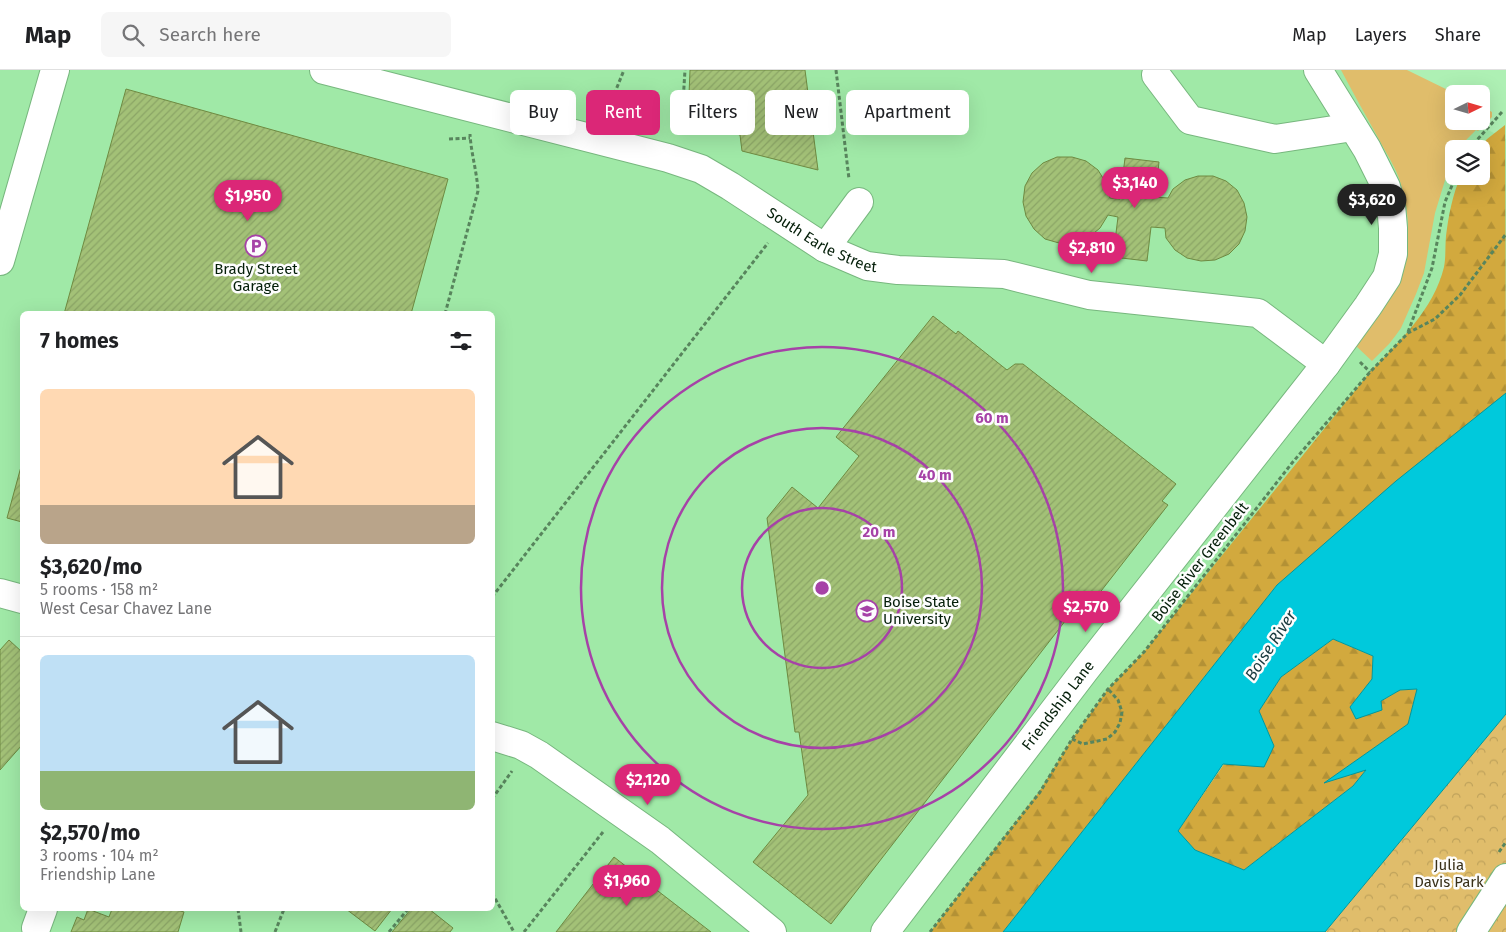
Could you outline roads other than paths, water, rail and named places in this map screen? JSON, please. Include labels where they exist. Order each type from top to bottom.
[{"type":"street","points":[[0,261],[55,70]]},
{"type":"street","name":"South Earle Street","points":[[324,70],[668,158],[692,166],[730,186],[825,248],[867,266],[890,269],[1004,274],[1089,295],[1258,313],[1326,364]]},
{"type":"street","points":[[1156,75],[1190,120],[1275,139],[1354,128]]},
{"type":"street","name":"Friendship Lane","points":[[885,932],[1045,721],[1326,364],[1387,277],[1393,254],[1393,228],[1391,206],[1386,187],[1325,75]]},
{"type":"street","points":[[825,248],[854,193]]},
{"type":"street","points":[[0,593],[20,598]]},
{"type":"street","points":[[495,737],[521,745],[539,755],[660,840],[772,932]]},
{"type":"street","points":[[1471,932],[1506,878]]},
{"type":"water","name":"Boise River","points":[[1506,393],[1506,714],[1325,932],[1003,932],[1277,585],[1396,481]],"holes":[[[1333,639],[1373,656],[1372,679],[1350,707],[1356,719],[1382,710],[1381,701],[1400,690],[1417,689],[1408,724],[1324,783],[1366,770],[1353,786],[1244,870],[1195,850],[1178,831],[1223,764],[1264,767],[1274,746],[1259,711],[1281,677]]]},
{"type":"place","name":"Brady Street Garage","points":[[256,246]]},
{"type":"place","name":"Boise State University","points":[[867,611]]},
{"type":"park label","name":"Julia Davis Park","points":[[1449,874]]}]
